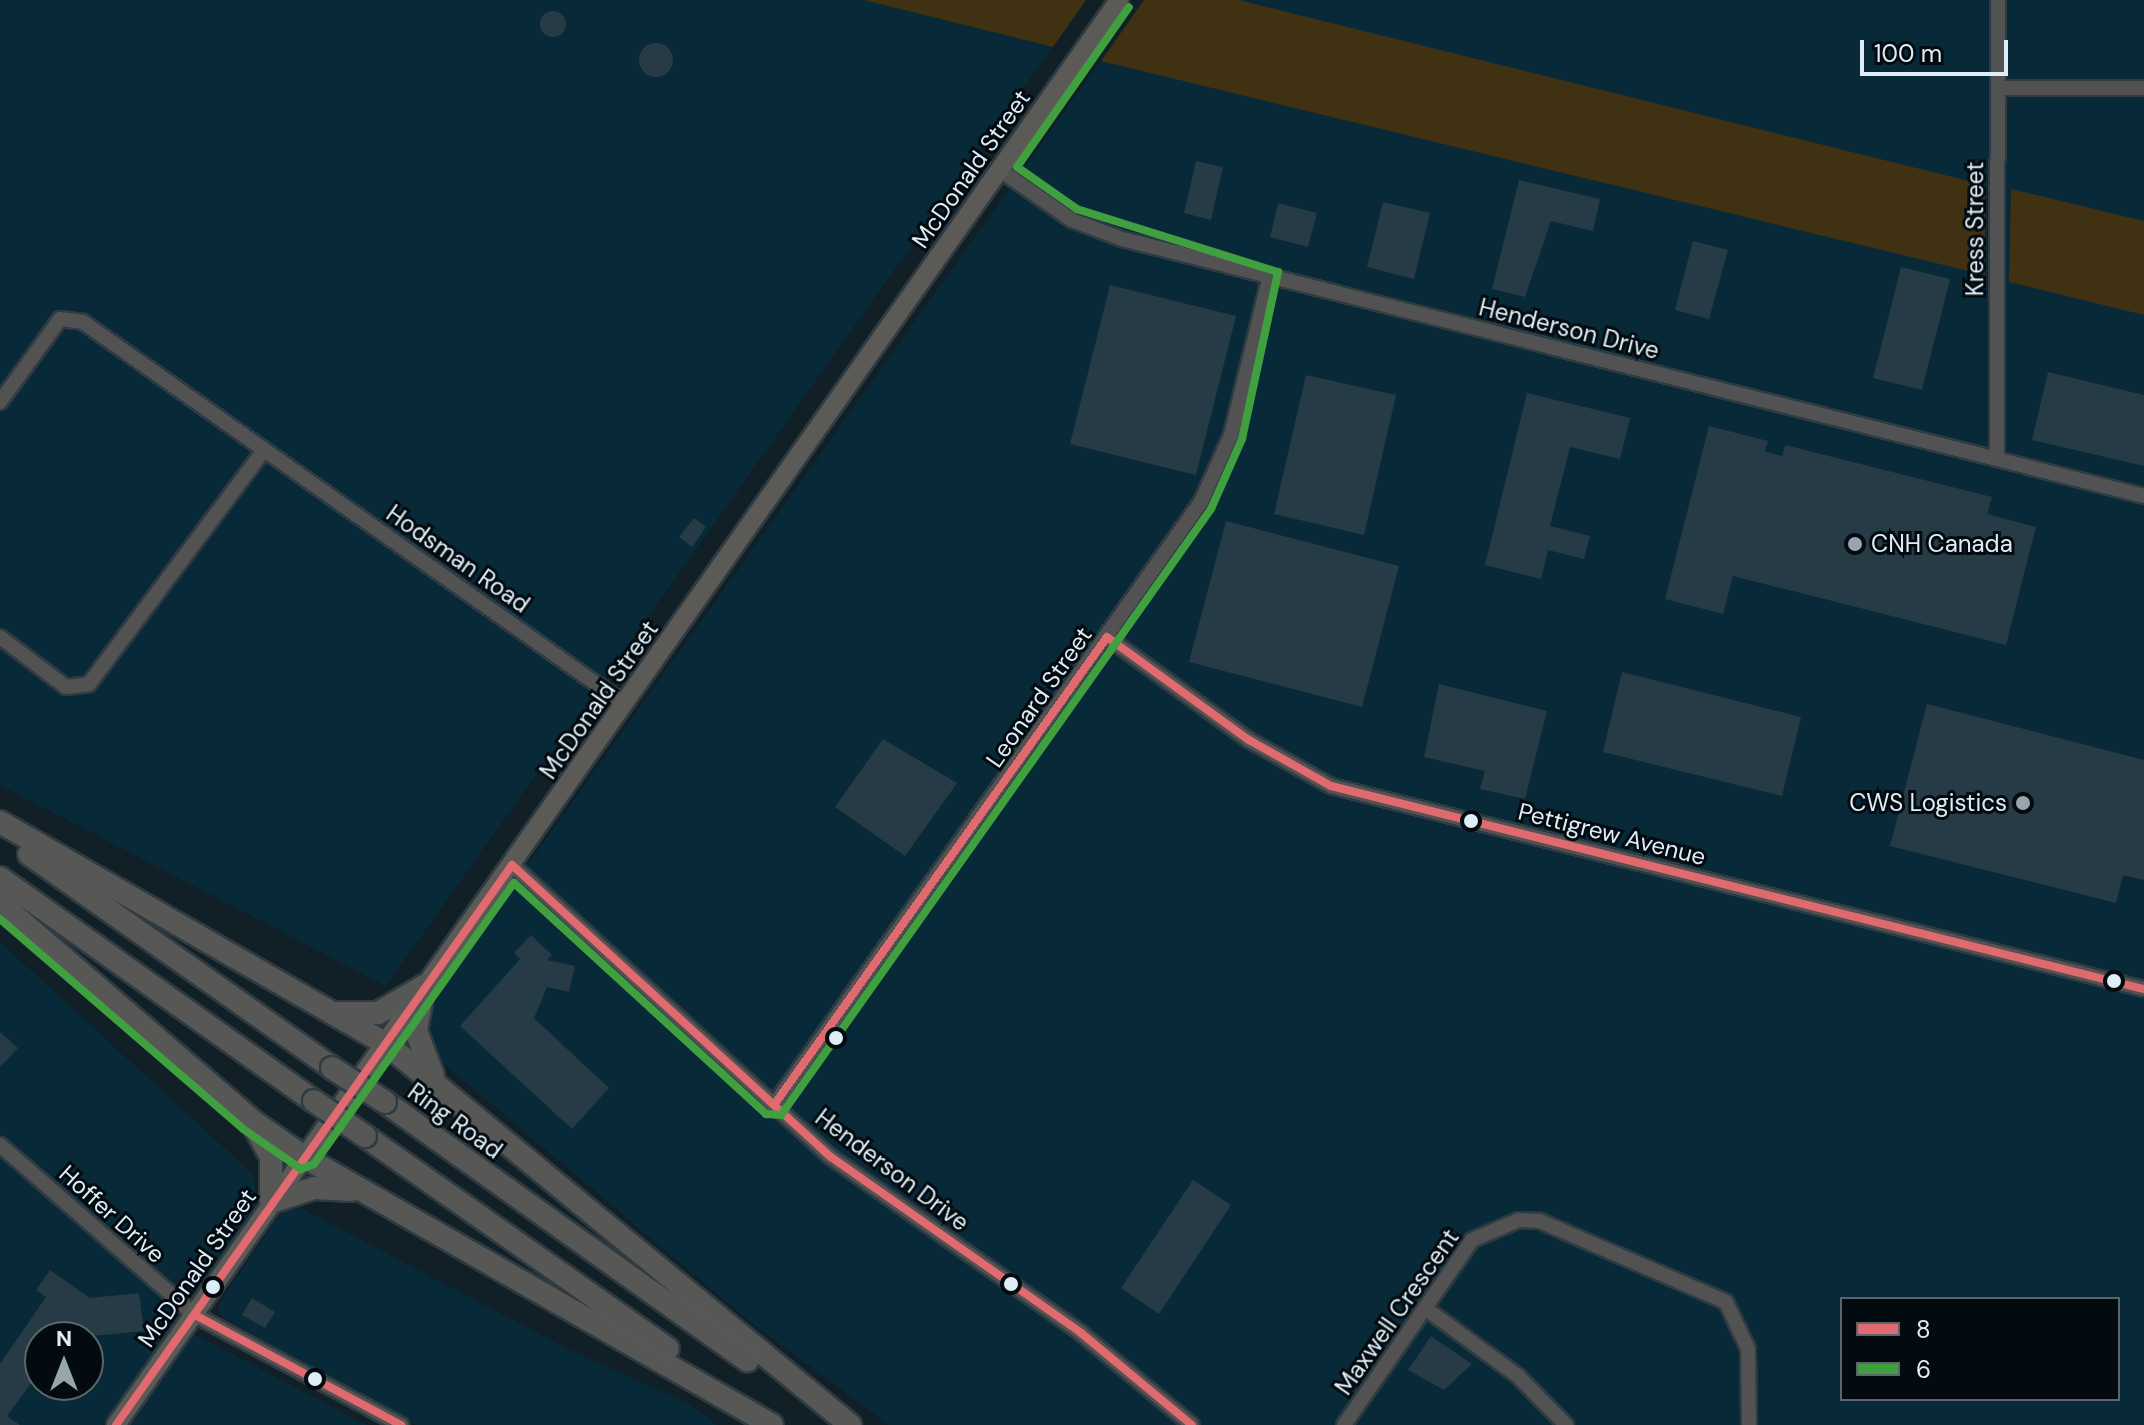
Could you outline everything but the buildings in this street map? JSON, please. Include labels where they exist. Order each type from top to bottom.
[{"type":"highway","points":[[0,822],[385,1043],[436,1080],[850,1425]]},
{"type":"highway","name":"Ring Road","points":[[0,833],[840,1425]]},
{"type":"highway","points":[[0,878],[774,1425]]},
{"type":"highway","points":[[0,903],[251,1120],[354,1191],[774,1425]]},
{"type":"highway","points":[[334,1012],[378,1013],[424,986]]},
{"type":"highway","points":[[424,986],[418,1046],[436,1080]]},
{"type":"highway","points":[[251,1120],[271,1156],[271,1202],[314,1188],[354,1191]]},
{"type":"main road","name":"McDonald Street","points":[[116,1425],[1119,0]]},
{"type":"street","name":"Kress Street","points":[[1997,458],[1998,0]]},
{"type":"street","points":[[1998,88],[2144,88]]},
{"type":"street","name":"Henderson Drive","points":[[1000,170],[1072,220],[1269,279],[2144,496]]},
{"type":"street","name":"Leonard Street","points":[[774,1105],[1107,637],[1216,472],[1269,279]]},
{"type":"street","name":"Hodsman Road","points":[[0,402],[60,319],[83,322],[625,704]]},
{"type":"street","points":[[0,637],[66,687],[89,684],[264,450]]},
{"type":"street","name":"Pettigrew Avenue","points":[[1107,637],[1249,740],[1331,786],[2144,989]]},
{"type":"street","name":"Henderson Drive","points":[[512,865],[831,1157],[1081,1333],[1192,1425]]},
{"type":"street","name":"Hoffer Drive","points":[[0,1145],[195,1315],[401,1425]]},
{"type":"street","name":"Maxwell Crescent","points":[[1344,1425],[1482,1232],[1509,1221],[1540,1221],[1726,1302],[1746,1339],[1749,1425]]},
{"type":"street","points":[[1425,1308],[1518,1376],[1566,1425]]},
{"type":"shaded area","points":[[0,0],[1086,0],[386,986],[0,785]]},
{"type":"shaded area","points":[[864,0],[1086,0],[1053,47]]},
{"type":"shaded area","points":[[1144,0],[2144,0],[2144,1425],[889,1425],[748,1320],[443,1063],[425,1038],[439,989]]},
{"type":"shaded area","points":[[1144,0],[1239,0],[1985,185],[1985,275],[1101,61]]},
{"type":"shaded area","points":[[2011,189],[2144,221],[2144,315],[2009,282]]},
{"type":"shaded area","points":[[0,942],[253,1174],[257,1199],[248,1218],[102,1425],[0,1425]]},
{"type":"shaded area","points":[[295,1205],[572,1351],[687,1403],[718,1425],[416,1425],[389,1411],[219,1315],[219,1303],[279,1215]]},
{"type":"shaded area","points":[[194,1334],[367,1425],[129,1425]]},
{"type":"transit line","name":"6","points":[[0,919],[243,1129],[301,1169],[314,1164],[514,883],[766,1114],[781,1115],[1211,509],[1242,439],[1278,272],[1077,209],[1017,167],[1129,7]]},
{"type":"transit line","name":"8","points":[[774,1105],[1107,637],[1249,740],[1331,786],[2144,989]]},
{"type":"transit line","name":"8","points":[[512,865],[831,1157],[1081,1333],[1192,1425]]},
{"type":"transit line","name":"8","points":[[116,1425],[512,865]]},
{"type":"transit line","name":"8","points":[[195,1315],[401,1425]]},
{"type":"place","name":"CNH Canada","points":[[1855,544]]},
{"type":"place","name":"CWS Logistics","points":[[2023,803]]}]
